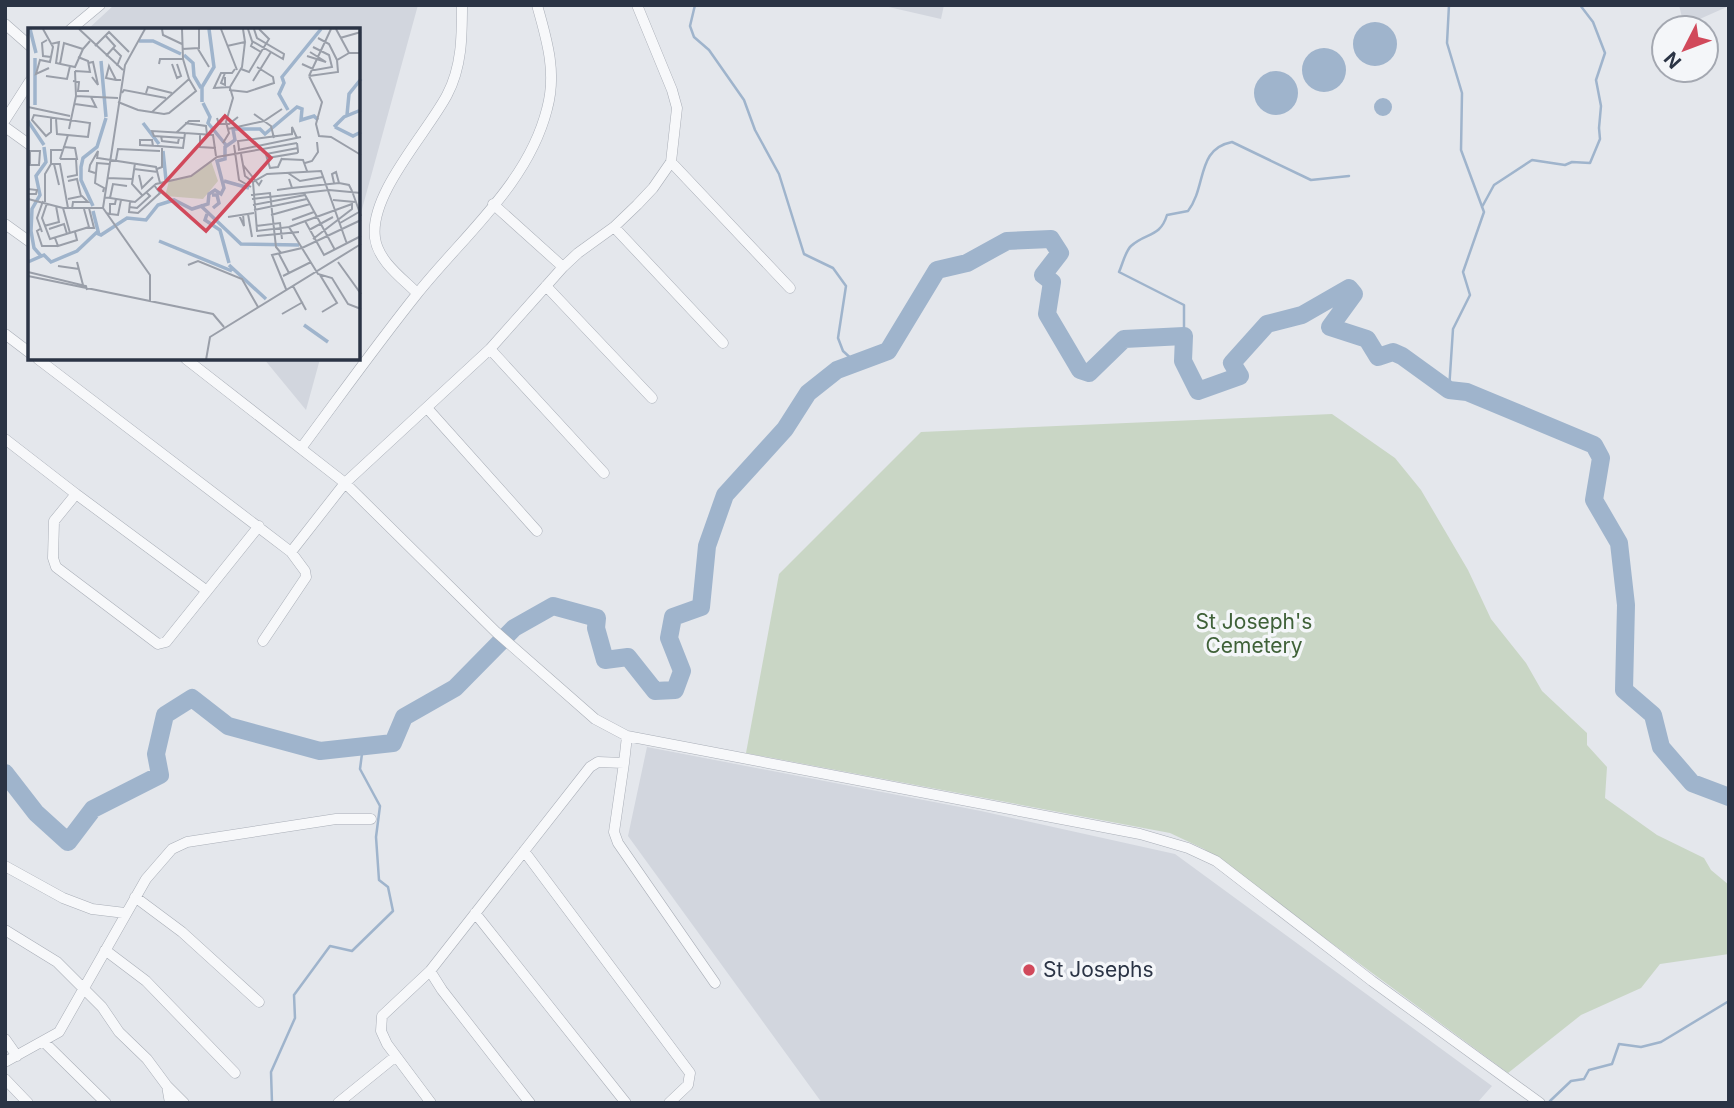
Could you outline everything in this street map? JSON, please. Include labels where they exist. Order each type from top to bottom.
[{"type":"street","points":[[72,28],[100,5]]},
{"type":"street","points":[[417,293],[388,265],[375,240],[376,220],[381,198],[447,94],[457,69],[462,5]]},
{"type":"street","points":[[302,447],[417,293],[518,174],[536,142],[552,81],[550,52],[537,5]]},
{"type":"street","points":[[291,552],[345,483],[490,349],[563,267],[614,227],[653,188],[671,162],[677,107],[637,5]]},
{"type":"street","points":[[5,24],[28,44]]},
{"type":"street","points":[[5,120],[28,84]]},
{"type":"street","points":[[5,127],[28,144]]},
{"type":"street","points":[[671,162],[790,288]]},
{"type":"street","points":[[493,204],[563,267]]},
{"type":"street","points":[[5,224],[28,241]]},
{"type":"street","points":[[614,227],[723,343]]},
{"type":"street","points":[[546,286],[652,398]]},
{"type":"street","points":[[5,334],[28,351]]},
{"type":"street","points":[[490,349],[604,473]]},
{"type":"street","points":[[39,360],[291,552],[305,571],[306,577],[263,641]]},
{"type":"street","points":[[187,360],[345,483],[496,632],[595,719],[627,736],[1140,834],[1188,848],[1216,861],[1371,981],[1540,1103]]},
{"type":"street","points":[[427,408],[537,531]]},
{"type":"street","points":[[5,439],[207,591]]},
{"type":"street","points":[[76,494],[54,522],[54,564],[161,645],[260,526]]},
{"type":"street","points":[[627,736],[614,832],[618,843],[716,983]]},
{"type":"street","points":[[431,1103],[381,1031],[382,1016],[430,971],[590,767],[598,762],[625,764]]},
{"type":"street","points":[[5,1062],[59,1032],[125,913],[161,859],[172,849],[187,842],[336,818],[371,819]]},
{"type":"street","points":[[524,851],[690,1073],[688,1085],[669,1103]]},
{"type":"street","points":[[5,866],[63,898],[92,909],[125,913]]},
{"type":"street","points":[[135,897],[182,932],[258,1002]]},
{"type":"street","points":[[475,913],[626,1103]]},
{"type":"street","points":[[5,930],[57,962],[102,1007],[119,1032],[147,1059],[184,1103]]},
{"type":"street","points":[[105,950],[146,981],[235,1073]]},
{"type":"street","points":[[430,971],[530,1103]]},
{"type":"street","points":[[5,1039],[17,1056]]},
{"type":"street","points":[[44,1042],[106,1103]]},
{"type":"street","points":[[338,1103],[396,1056]]},
{"type":"street","points":[[5,1079],[28,1103]]},
{"type":"street","points":[[167,1086],[170,1103]]},
{"type":"shaded area","points":[[114,5],[418,5],[360,216],[360,28],[89,28]]},
{"type":"shaded area","points":[[880,5],[944,5],[941,19]]},
{"type":"shaded area","points":[[1679,5],[1729,5],[1711,14],[1681,14]]},
{"type":"shaded area","points":[[265,360],[320,360],[306,410]]},
{"type":"shaded area","name":"St Josephs","points":[[647,747],[981,811],[1175,854],[1492,1086],[1477,1103],[822,1103],[628,836]]},
{"type":"green space","name":"St Joseph's Cemetery","points":[[1332,414],[1395,458],[1421,490],[1468,570],[1491,619],[1526,663],[1542,691],[1587,733],[1587,745],[1607,767],[1605,798],[1657,835],[1704,858],[1711,870],[1729,885],[1729,954],[1660,964],[1641,988],[1581,1015],[1508,1073],[1204,849],[1170,833],[746,753],[779,574],[921,432]]},
{"type":"water","points":[[1375,22],[1384,23],[1391,28],[1396,35],[1396,53],[1391,60],[1384,65],[1375,66],[1366,65],[1359,60],[1354,53],[1353,44],[1354,35],[1359,28],[1366,23]]},
{"type":"water","points":[[1324,48],[1333,49],[1340,54],[1345,61],[1345,79],[1340,86],[1333,91],[1324,92],[1315,91],[1308,86],[1303,79],[1302,70],[1303,61],[1308,54],[1315,49]]},
{"type":"water","points":[[1276,71],[1285,72],[1292,77],[1297,84],[1297,102],[1292,109],[1285,114],[1276,115],[1267,114],[1260,109],[1255,102],[1254,93],[1255,84],[1260,77],[1267,72]]},
{"type":"water","points":[[1383,98],[1389,101],[1392,107],[1389,113],[1383,116],[1377,113],[1374,107],[1377,101]]},
{"type":"waterway","points":[[695,5],[690,26],[694,37],[709,50],[744,100],[755,130],[779,174],[804,254],[833,268],[846,286],[838,338],[843,351],[856,363]]},
{"type":"waterway","points":[[1449,5],[1447,43],[1462,93],[1461,150],[1484,212],[1463,272],[1470,295],[1453,329],[1449,390]]},
{"type":"waterway","points":[[1482,207],[1494,185],[1532,160],[1565,165],[1572,162],[1590,163],[1600,139],[1601,106],[1596,80],[1605,53],[1593,22],[1580,5]]},
{"type":"waterway","points":[[1184,336],[1184,305],[1119,272],[1131,246],[1161,228],[1167,215],[1188,211],[1194,201],[1207,160],[1213,152],[1232,142],[1311,180],[1349,176]]},
{"type":"waterway","points":[[5,773],[36,813],[68,842],[93,809],[160,775],[156,754],[165,715],[192,698],[228,726],[320,751],[393,743],[404,717],[455,688],[514,628],[553,606],[597,618],[596,628],[605,660],[628,657],[655,691],[675,690],[682,671],[669,638],[673,617],[701,607],[707,546],[725,495],[785,429],[808,393],[837,370],[888,351],[937,270],[967,263],[1007,241],[1051,239],[1060,253],[1043,275],[1052,282],[1047,314],[1080,370],[1089,373],[1124,339],[1184,336],[1183,361],[1198,391],[1240,376],[1232,363],[1267,324],[1302,315],[1349,288],[1354,294],[1330,327],[1367,339],[1378,357],[1393,352],[1402,356],[1449,390],[1467,392],[1594,445],[1601,458],[1594,500],[1619,543],[1626,605],[1624,690],[1653,715],[1661,747],[1692,783],[1729,797]]},
{"type":"waterway","points":[[272,1103],[271,1072],[295,1018],[294,995],[330,946],[352,951],[393,911],[388,887],[379,880],[376,837],[380,806],[360,769],[363,746]]},
{"type":"waterway","points":[[1550,1101],[1571,1081],[1584,1079],[1589,1070],[1612,1064],[1619,1044],[1641,1047],[1661,1042],[1729,1001]]},
{"type":"place","name":"St Josephs","points":[[1029,970]]}]
